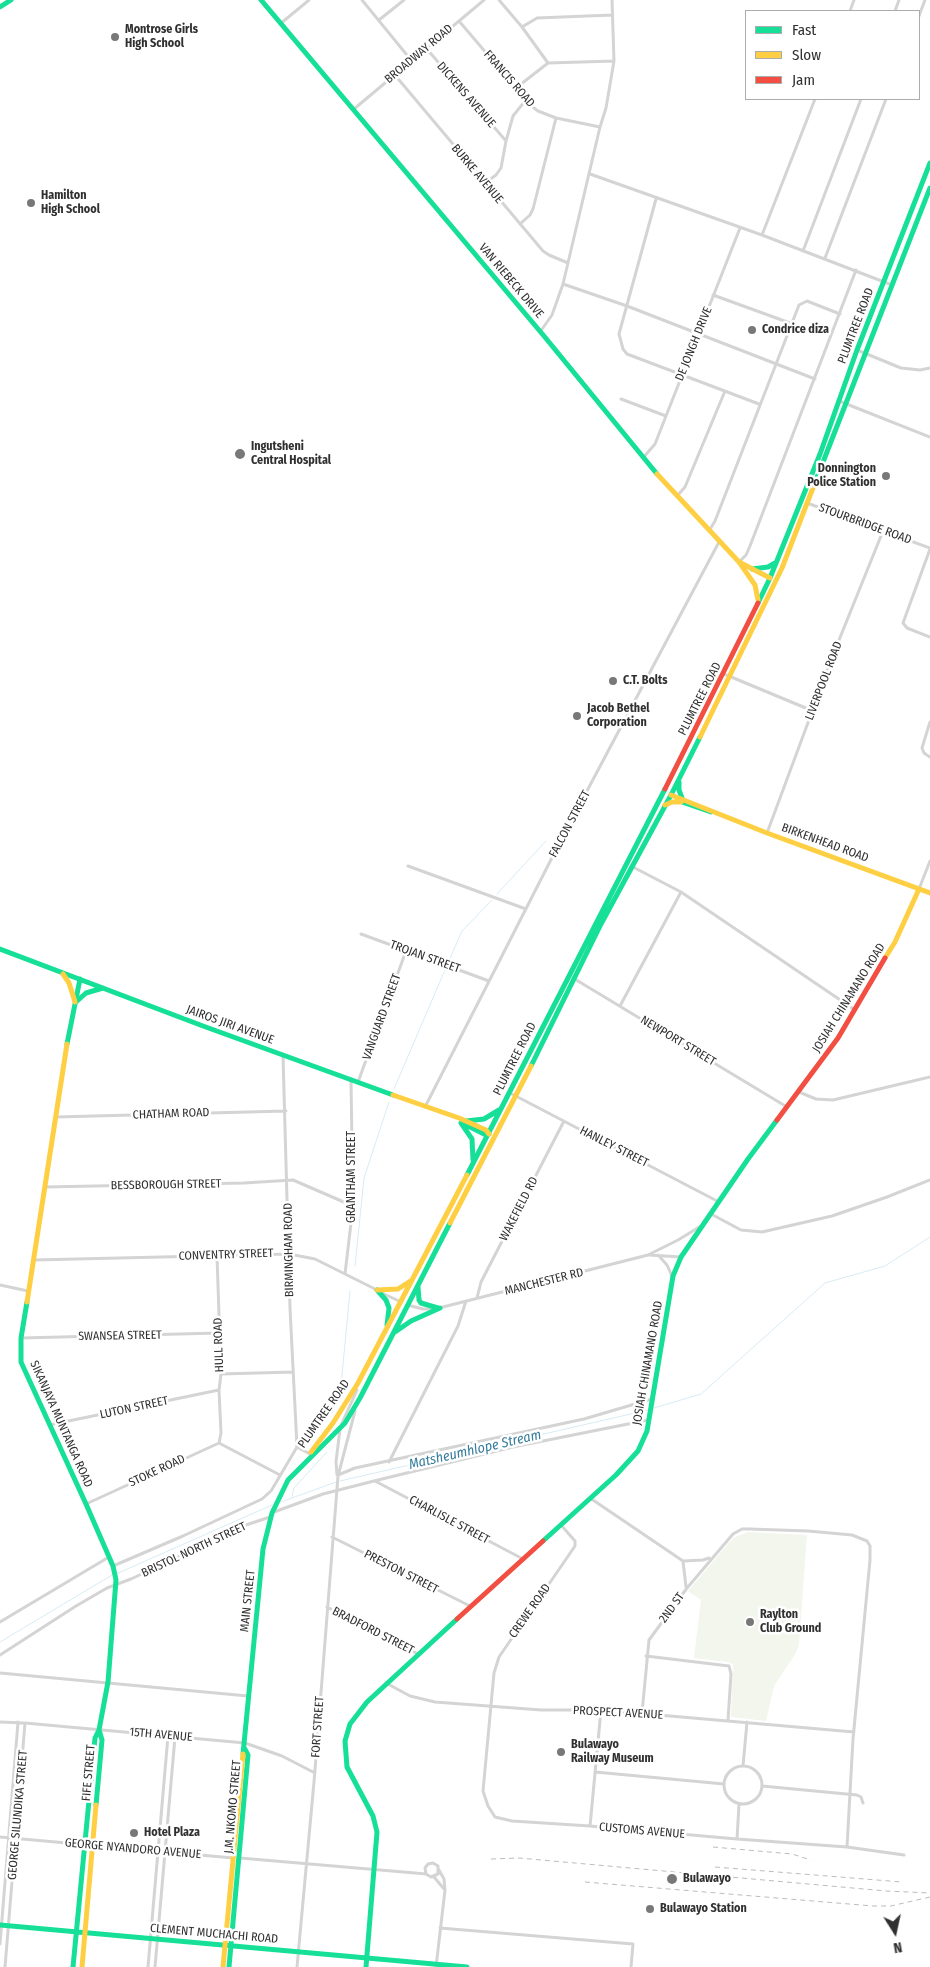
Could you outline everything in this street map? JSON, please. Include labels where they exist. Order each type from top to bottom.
[{"type":"main road","points":[[0,7],[11,0]]},
{"type":"main road","name":"VAN RIEBECK DRIVE","points":[[261,0],[540,332],[643,458],[708,532],[739,562],[770,578]]},
{"type":"main road","name":"PLUMTREE ROAD","points":[[301,1465],[333,1423],[358,1383],[415,1278],[571,976],[656,803],[724,674],[770,578],[820,454],[857,350],[930,163]]},
{"type":"main road","name":"PLUMTREE ROAD","points":[[301,1465],[341,1428],[360,1398],[516,1096],[571,976],[671,795],[772,592],[930,187]]},
{"type":"main road","points":[[739,562],[755,585],[758,601]]},
{"type":"main road","points":[[752,569],[768,567],[775,563]]},
{"type":"main road","points":[[772,592],[770,578],[782,568]]},
{"type":"main road","points":[[665,805],[682,800],[679,790],[679,778]]},
{"type":"main road","points":[[656,803],[671,795],[668,790],[668,781]]},
{"type":"main road","name":"BIRKENHEAD ROAD","points":[[671,795],[706,811],[930,893]]},
{"type":"main road","name":"JOSIAH CHINAMANO ROAD","points":[[366,1967],[377,1839],[376,1824],[350,1775],[346,1759],[345,1741],[352,1719],[386,1683],[616,1475],[638,1452],[645,1437],[649,1420],[673,1276],[681,1257],[701,1226],[799,1092],[855,1010],[895,942],[919,889]]},
{"type":"main road","name":"JAIROS JIRI AVENUE","points":[[0,949],[463,1122]]},
{"type":"main road","points":[[61,972],[70,983],[75,1002],[86,992],[105,988]]},
{"type":"main road","name":"SIKANJAYA MUNTANGA ROAD","points":[[80,979],[68,1040],[21,1338],[21,1362],[109,1557],[116,1582],[108,1682],[99,1730]]},
{"type":"main road","points":[[463,1122],[484,1119],[494,1114],[503,1106]]},
{"type":"main road","points":[[463,1122],[486,1130],[489,1134],[490,1147]]},
{"type":"main road","points":[[463,1122],[472,1139],[473,1164]]},
{"type":"main road","points":[[489,1134],[500,1127]]},
{"type":"main road","points":[[376,1290],[398,1290],[415,1278]]},
{"type":"main road","points":[[418,1287],[421,1303],[440,1308]]},
{"type":"main road","points":[[376,1290],[386,1300],[389,1308],[387,1329]]},
{"type":"main road","points":[[392,1335],[411,1321],[440,1308]]},
{"type":"main road","name":"MAIN STREET","points":[[245,1746],[248,1696],[263,1549],[273,1512],[279,1498],[288,1480],[301,1465]]},
{"type":"main road","name":"FIFE STREET","points":[[73,1967],[95,1738],[99,1730]]},
{"type":"main road","name":"FIFE STREET","points":[[82,1967],[102,1740],[99,1730]]},
{"type":"main road","name":"J.M. NKOMO STREET","points":[[229,1967],[228,1946],[236,1858],[242,1755],[245,1746]]},
{"type":"main road","name":"CLEMENT MUCHACHI ROAD","points":[[1,1925],[299,1952],[428,1966],[468,1967]]},
{"type":"main road","name":"J.M. NKOMO STREET","points":[[223,1967],[228,1946]]},
{"type":"street","points":[[280,24],[308,0]]},
{"type":"street","points":[[362,0],[411,60]]},
{"type":"street","points":[[379,20],[404,0]]},
{"type":"street","name":"BROADWAY ROAD","points":[[354,109],[484,0]]},
{"type":"street","points":[[499,0],[522,27],[548,63]]},
{"type":"street","points":[[540,332],[552,315],[564,284],[606,108],[614,61],[612,0]]},
{"type":"street","points":[[920,13],[925,0]]},
{"type":"street","points":[[522,27],[537,18],[612,15]]},
{"type":"street","name":"FRANCIS ROAD","points":[[459,21],[516,88],[525,102],[538,112],[556,118],[600,127]]},
{"type":"street","name":"DICKENS AVENUE","points":[[426,48],[506,141]]},
{"type":"street","points":[[516,88],[548,63],[614,61]]},
{"type":"street","name":"BURKE AVENUE","points":[[394,74],[543,251],[568,263]]},
{"type":"street","points":[[762,235],[815,100]]},
{"type":"street","points":[[803,250],[859,100]]},
{"type":"street","points":[[825,258],[886,100]]},
{"type":"street","points":[[485,183],[501,168],[513,116],[525,102]]},
{"type":"street","points":[[520,224],[530,215],[533,209],[556,118]]},
{"type":"street","points":[[590,174],[825,258],[892,285]]},
{"type":"street","points":[[923,182],[930,187]]},
{"type":"street","points":[[656,199],[619,334],[623,349],[627,354],[759,404]]},
{"type":"street","name":"DE JONGH DRIVE","points":[[643,458],[655,444],[740,228]]},
{"type":"street","points":[[739,562],[746,555],[750,546],[856,270]]},
{"type":"street","points":[[564,284],[627,306],[815,379]]},
{"type":"street","points":[[713,295],[790,323]]},
{"type":"street","points":[[708,532],[715,521],[798,305],[805,301],[840,314]]},
{"type":"street","points":[[857,350],[901,368],[920,370],[930,368]]},
{"type":"street","points":[[677,496],[685,487],[725,391]]},
{"type":"street","points":[[621,399],[666,416]]},
{"type":"street","points":[[838,401],[930,436]]},
{"type":"street","name":"STOURBRIDGE ROAD","points":[[800,500],[930,549]]},
{"type":"street","name":"LIVERPOOL ROAD","points":[[767,833],[883,531]]},
{"type":"street","name":"FALCON STREET","points":[[425,1107],[718,542]]},
{"type":"street","points":[[930,549],[903,621],[907,628],[930,637]]},
{"type":"street","points":[[724,674],[813,711]]},
{"type":"street","points":[[930,722],[922,748],[924,753],[930,757]]},
{"type":"street","points":[[919,889],[930,861]]},
{"type":"street","points":[[626,864],[681,892],[855,1010]]},
{"type":"street","points":[[408,866],[526,909]]},
{"type":"street","points":[[620,1006],[681,892]]},
{"type":"street","name":"TROJAN STREET","points":[[361,934],[489,981]]},
{"type":"street","name":"VANGUARD STREET","points":[[358,1083],[406,951]]},
{"type":"street","name":"NEWPORT STREET","points":[[571,976],[787,1107]]},
{"type":"street","name":"BIRMINGHAM ROAD","points":[[283,1054],[297,1447]]},
{"type":"street","points":[[799,1092],[816,1099],[833,1100],[930,1077]]},
{"type":"street","name":"GRANTHAM STREET","points":[[345,1274],[353,1206],[352,1081]]},
{"type":"street","name":"HANLEY STREET","points":[[510,1094],[719,1202]]},
{"type":"street","name":"CHATHAM ROAD","points":[[56,1117],[286,1111]]},
{"type":"street","name":"WAKEFIELD RD","points":[[477,1298],[481,1282],[564,1121]]},
{"type":"street","points":[[287,1180],[300,1182],[353,1206]]},
{"type":"street","name":"BESSBOROUGH STREET","points":[[45,1187],[244,1183],[287,1180]]},
{"type":"street","points":[[711,1214],[741,1230],[762,1232],[832,1216],[930,1180]]},
{"type":"street","points":[[648,1255],[701,1226]]},
{"type":"street","name":"CONVENTRY STREET","points":[[34,1260],[289,1254],[304,1256],[408,1305],[423,1309],[440,1308]]},
{"type":"street","points":[[648,1255],[681,1257]]},
{"type":"street","name":"MANCHESTER RD","points":[[440,1308],[648,1255]]},
{"type":"street","points":[[658,1255],[667,1265],[673,1276]]},
{"type":"street","name":"HULL ROAD","points":[[217,1256],[222,1374],[218,1390],[220,1443]]},
{"type":"street","points":[[0,1286],[29,1291]]},
{"type":"street","points":[[390,1462],[458,1326],[466,1301]]},
{"type":"street","name":"SWANSEA STREET","points":[[21,1338],[219,1333]]},
{"type":"street","points":[[222,1374],[293,1372]]},
{"type":"street","points":[[338,1476],[336,1462],[341,1428],[358,1383]]},
{"type":"street","name":"LUTON STREET","points":[[49,1425],[218,1390]]},
{"type":"street","points":[[338,1476],[349,1428],[360,1398]]},
{"type":"street","points":[[338,1476],[355,1468],[584,1419],[652,1400]]},
{"type":"street","name":"BRISTOL NORTH STREET","points":[[0,1655],[116,1582],[131,1579],[273,1512],[337,1489],[513,1447],[649,1420]]},
{"type":"street","points":[[220,1443],[280,1475]]},
{"type":"street","name":"STOKE ROAD","points":[[86,1504],[220,1443]]},
{"type":"street","points":[[113,1568],[259,1502],[271,1491],[297,1447],[310,1454]]},
{"type":"street","name":"FORT STREET","points":[[298,1967],[338,1476]]},
{"type":"street","name":"CHARLISLE STREET","points":[[374,1481],[523,1559]]},
{"type":"street","points":[[590,1498],[683,1561],[703,1560],[713,1556]]},
{"type":"street","name":"CREWE ROAD","points":[[491,1706],[494,1672],[500,1657],[575,1546],[575,1541],[561,1525]]},
{"type":"street","name":"2ND ST","points":[[642,1713],[649,1640],[686,1588],[733,1534],[742,1529],[750,1528],[808,1531],[852,1535],[863,1539],[869,1544],[870,1560],[854,1732]]},
{"type":"street","name":"PRESTON STREET","points":[[332,1537],[470,1607]]},
{"type":"street","points":[[0,1622],[109,1557]]},
{"type":"street","points":[[683,1561],[686,1588]]},
{"type":"street","name":"BRADFORD STREET","points":[[327,1607],[418,1654]]},
{"type":"street","points":[[646,1656],[729,1666],[731,1674],[728,1720]]},
{"type":"street","points":[[0,1674],[108,1682],[248,1696]]},
{"type":"street","name":"PROSPECT AVENUE","points":[[386,1683],[420,1700],[541,1710],[601,1710],[642,1713],[854,1732]]},
{"type":"street","name":"CUSTOMS AVENUE","points":[[491,1706],[483,1790],[488,1806],[495,1817],[512,1821],[847,1847],[904,1855]]},
{"type":"street","points":[[590,1826],[601,1710]]},
{"type":"street","name":"15TH AVENUE","points":[[0,1722],[168,1736],[245,1746],[282,1756],[315,1774]]},
{"type":"street","name":"GEORGE SILUNDIKA STREET","points":[[0,1944],[18,1722]]},
{"type":"street","points":[[743,1766],[747,1722]]},
{"type":"street","name":"GEORGE SILUNDIKA STREET","points":[[5,1967],[25,1723]]},
{"type":"street","points":[[847,1847],[854,1732]]},
{"type":"street","points":[[148,1967],[168,1736]]},
{"type":"street","points":[[155,1967],[175,1737]]},
{"type":"street","points":[[743,1766],[750,1767],[760,1774],[762,1786],[757,1798],[746,1804],[739,1804],[726,1794],[724,1784],[725,1777],[730,1771],[736,1767],[743,1766]]},
{"type":"street","points":[[596,1772],[724,1784]]},
{"type":"street","points":[[762,1786],[862,1797],[863,1803]]},
{"type":"street","points":[[737,1839],[739,1804]]},
{"type":"street","name":"GEORGE NYANDORO AVENUE","points":[[0,1837],[426,1874]]},
{"type":"street","points":[[415,1873],[425,1868],[428,1864],[433,1863],[439,1869],[444,1879],[445,1890],[436,1966]]},
{"type":"street","points":[[425,1868],[426,1874],[438,1880],[445,1890]]},
{"type":"street","points":[[433,1877],[438,1874],[439,1869]]},
{"type":"street","points":[[440,1928],[633,1944],[631,1967]]},
{"type":"shaded area","name":"Raylton Club Ground","points":[[748,1532],[807,1535],[799,1645],[774,1686],[766,1721],[731,1717],[733,1664],[694,1658],[701,1600],[688,1591],[733,1538]]},
{"type":"waterway","points":[[497,894],[546,841]]},
{"type":"waterway","points":[[448,963],[462,931],[492,900]]},
{"type":"waterway","points":[[394,1089],[445,970]]},
{"type":"waterway","points":[[355,1266],[364,1178],[389,1102]]},
{"type":"waterway","name":"Matsheumhlope Stream","points":[[654,1408],[701,1394],[825,1283],[885,1266],[930,1237]]},
{"type":"waterway","points":[[332,1413],[340,1396],[350,1291]]},
{"type":"waterway","name":"Matsheumhlope Stream","points":[[340,1481],[648,1410]]},
{"type":"waterway","points":[[292,1497],[294,1488],[327,1452]]},
{"type":"waterway","name":"Matsheumhlope Stream","points":[[281,1502],[336,1482]]},
{"type":"waterway","name":"Matsheumhlope Stream","points":[[116,1574],[272,1505]]},
{"type":"waterway","name":"Matsheumhlope Stream","points":[[0,1642],[112,1575]]},
{"type":"railway","points":[[713,1847],[792,1854],[811,1860]]},
{"type":"railway","points":[[491,1859],[519,1858],[886,1891],[930,1893]]},
{"type":"railway","points":[[715,1867],[902,1882]]},
{"type":"railway","points":[[585,1882],[873,1906],[891,1906],[930,1897]]},
{"type":"traffic: fast","points":[[0,7],[11,0]]},
{"type":"traffic: fast","points":[[261,0],[544,336],[657,474]]},
{"type":"traffic: fast","points":[[758,603],[820,454],[857,350],[930,163]]},
{"type":"traffic: fast","points":[[816,480],[930,188]]},
{"type":"traffic: fast","points":[[752,569],[768,567],[775,563]]},
{"type":"traffic: fast","points":[[531,1066],[601,924],[671,795],[700,737]]},
{"type":"traffic: fast","points":[[679,782],[682,798]]},
{"type":"traffic: fast","points":[[467,1175],[665,789]]},
{"type":"traffic: fast","points":[[679,801],[711,812]]},
{"type":"traffic: fast","points":[[0,949],[393,1095]]},
{"type":"traffic: fast","points":[[67,1044],[80,979]]},
{"type":"traffic: fast","points":[[76,1002],[86,993],[103,988]]},
{"type":"traffic: fast","points":[[466,1121],[484,1119],[499,1110]]},
{"type":"traffic: fast","points":[[543,1541],[616,1475],[638,1451],[647,1431],[673,1276],[681,1257],[777,1120]]},
{"type":"traffic: fast","points":[[461,1123],[472,1139],[473,1160]]},
{"type":"traffic: fast","points":[[462,1123],[484,1134],[489,1134]]},
{"type":"traffic: fast","points":[[243,1754],[263,1549],[272,1513],[288,1480],[345,1423],[360,1398],[450,1223]]},
{"type":"traffic: fast","points":[[418,1287],[421,1303],[438,1308]]},
{"type":"traffic: fast","points":[[377,1290],[386,1300],[389,1308],[387,1325]]},
{"type":"traffic: fast","points":[[27,1302],[21,1338],[21,1362],[86,1504],[113,1566],[116,1580],[108,1682],[99,1730],[95,1738],[73,1967]]},
{"type":"traffic: fast","points":[[395,1332],[411,1321],[440,1308]]},
{"type":"traffic: fast","points":[[366,1967],[377,1832],[373,1816],[347,1767],[345,1741],[350,1724],[367,1702],[457,1619]]},
{"type":"traffic: fast","points":[[96,1805],[102,1740],[99,1730]]},
{"type":"traffic: fast","points":[[229,1967],[248,1755],[245,1749]]},
{"type":"traffic: fast","points":[[0,1925],[467,1967]]},
{"type":"traffic: slow","points":[[657,474],[739,562],[770,578]]},
{"type":"traffic: slow","points":[[700,737],[782,568],[816,480]]},
{"type":"traffic: slow","points":[[739,562],[755,585],[758,600]]},
{"type":"traffic: slow","points":[[671,795],[767,833],[930,893]]},
{"type":"traffic: slow","points":[[665,805],[672,802],[681,802]]},
{"type":"traffic: slow","points":[[885,958],[895,942],[919,889]]},
{"type":"traffic: slow","points":[[63,974],[69,983],[75,1002]]},
{"type":"traffic: slow","points":[[27,1302],[67,1044]]},
{"type":"traffic: slow","points":[[450,1223],[531,1066]]},
{"type":"traffic: slow","points":[[393,1095],[459,1118],[486,1130],[489,1134]]},
{"type":"traffic: slow","points":[[311,1452],[333,1423],[358,1383],[467,1175]]},
{"type":"traffic: slow","points":[[377,1290],[398,1289],[412,1280]]},
{"type":"traffic: slow","points":[[223,1967],[243,1754]]},
{"type":"traffic: slow","points":[[82,1967],[96,1805]]},
{"type":"traffic: jam","points":[[665,789],[758,603]]},
{"type":"traffic: jam","points":[[777,1120],[838,1038],[885,958]]},
{"type":"traffic: jam","points":[[457,1619],[543,1541]]},
{"type":"place","name":"Montrose Girls High School","points":[[115,37]]},
{"type":"place","name":"Hamilton High School","points":[[31,203]]},
{"type":"place","name":"Condrice diza","points":[[752,330]]},
{"type":"place","name":"Ingutsheni Central Hospital","points":[[240,454]]},
{"type":"place","name":"Donnington Police Station","points":[[886,476]]},
{"type":"place","name":"C.T. Bolts","points":[[613,681]]},
{"type":"place","name":"Jacob Bethel Corporation","points":[[577,716]]},
{"type":"place","name":"Raylton Club Ground","points":[[750,1622]]},
{"type":"place","name":"Bulawayo Railway Museum","points":[[561,1752]]},
{"type":"place","name":"Hotel Plaza","points":[[134,1833]]},
{"type":"place","name":"Bulawayo","points":[[672,1879]]},
{"type":"place","name":"Bulawayo Station","points":[[650,1909]]}]
